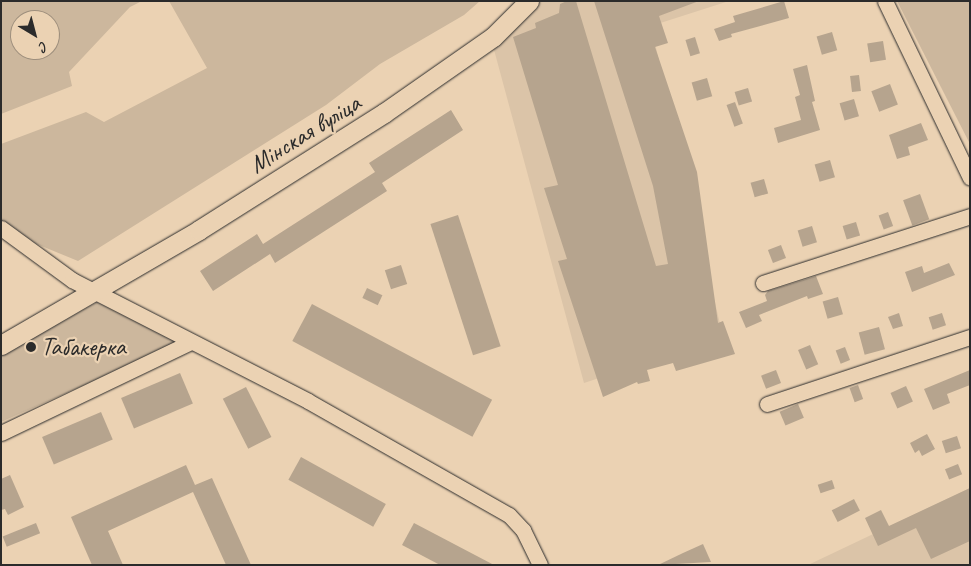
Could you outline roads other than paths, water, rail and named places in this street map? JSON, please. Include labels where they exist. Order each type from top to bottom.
[{"type":"main road","name":"Мінская вуліца","points":[[1,345],[199,230],[439,76],[493,37],[529,1]]},
{"type":"street","points":[[885,1],[970,178]]},
{"type":"street","points":[[763,283],[970,216]]},
{"type":"street","points":[[1,228],[72,280],[317,406],[509,515],[523,530],[540,565]]},
{"type":"street","points":[[767,404],[970,337]]},
{"type":"street","points":[[1,433],[191,342]]},
{"type":"place","name":"Табакерка","points":[[31,347]]}]
